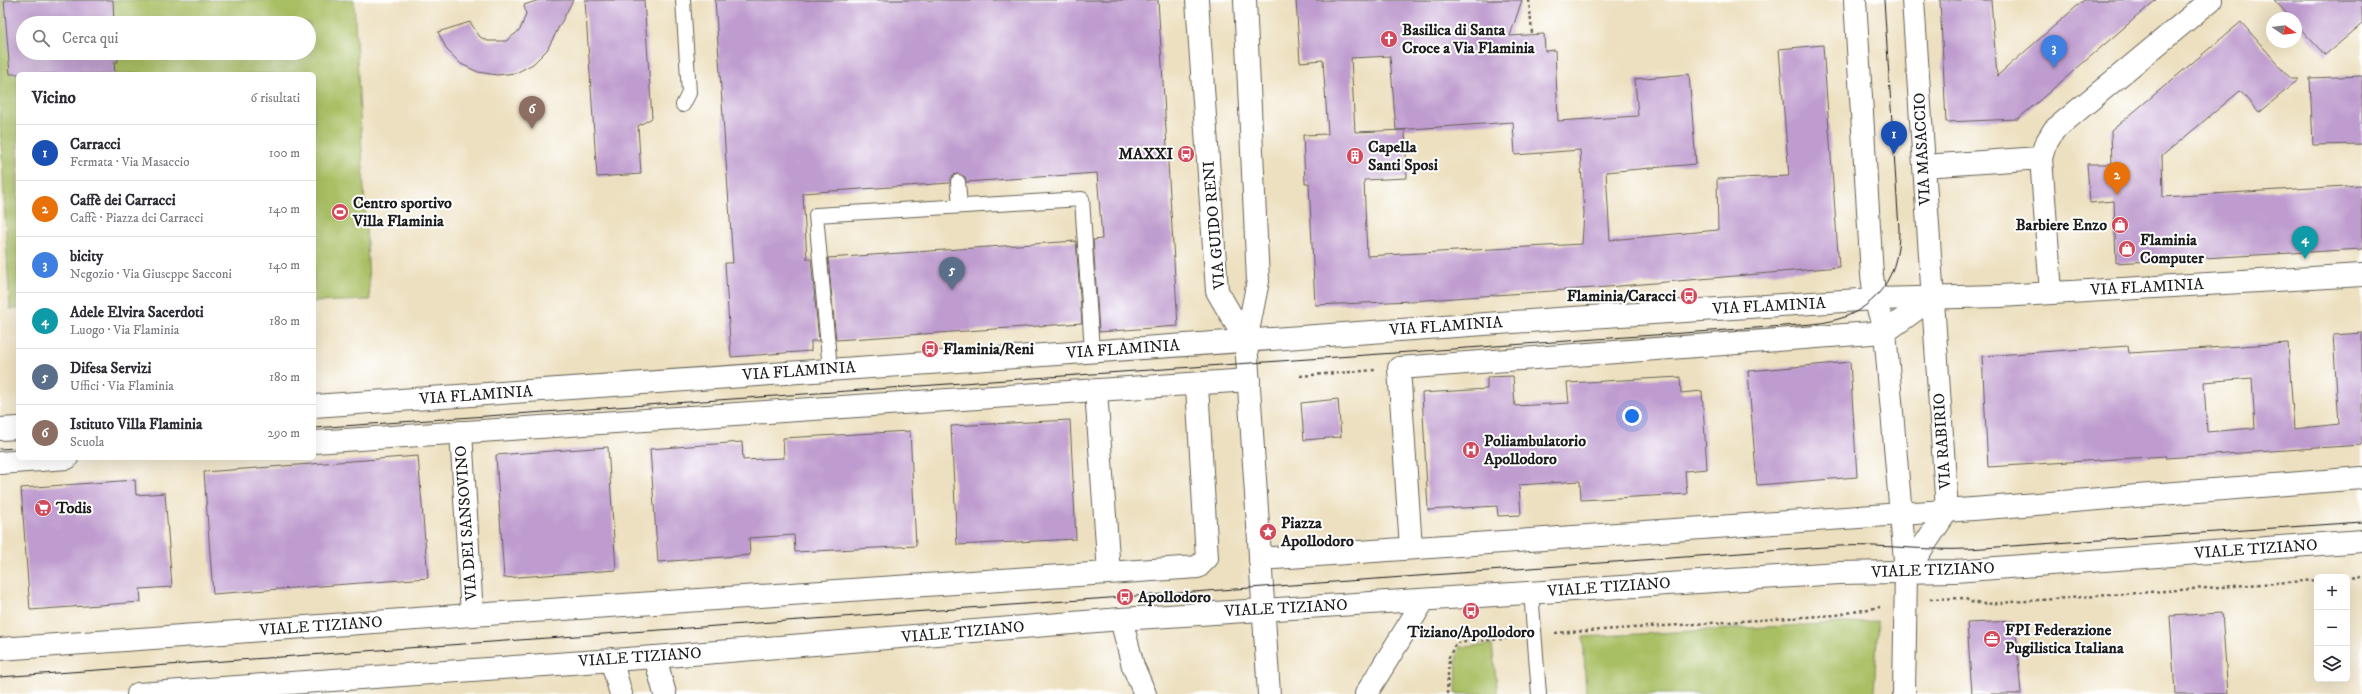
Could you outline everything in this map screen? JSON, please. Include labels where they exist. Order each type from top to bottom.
[{"type":"street","name":"VIA GUIDO RENI","points":[[1197,0],[1216,291],[1246,341]]},
{"type":"street","points":[[1244,0],[1258,281],[1246,341],[1268,694]]},
{"type":"street","points":[[1855,0],[1875,299],[1886,332],[1906,572],[1896,604],[1904,694]]},
{"type":"street","name":"VIA MASACCIO","points":[[1913,0],[1932,298]]},
{"type":"street","points":[[2051,292],[2041,158],[2048,139],[2054,130],[2211,0]]},
{"type":"street","points":[[1924,166],[2041,158]]},
{"type":"street","name":"VIA FLAMINIA","points":[[316,406],[1092,351],[1875,299],[1932,298],[2362,275]]},
{"type":"street","points":[[1886,332],[1932,298]]},
{"type":"street","name":"VIA RABIRIO","points":[[1906,572],[1947,511],[1932,298]]},
{"type":"street","name":"VIA FLAMINIA","points":[[1399,368],[1886,332]]},
{"type":"street","points":[[1399,368],[1411,548]]},
{"type":"street","points":[[316,442],[1197,385],[1249,380]]},
{"type":"street","name":"VIALE TIZIANO","points":[[0,649],[472,615],[1109,572],[1198,568],[1207,558],[1197,385]]},
{"type":"street","points":[[1096,391],[1109,572]]},
{"type":"street","points":[[0,429],[16,428]]},
{"type":"street","name":"VIA DEI SANSOVINO","points":[[461,432],[472,615]]},
{"type":"street","points":[[0,463],[40,460]]},
{"type":"street","points":[[1260,559],[1947,511],[2362,478]]},
{"type":"street","name":"VIALE TIZIANO","points":[[138,694],[1262,609],[1839,573],[1955,571],[2362,541]]},
{"type":"street","points":[[1366,694],[1424,600]]},
{"type":"street","points":[[1121,619],[1133,666],[1145,694]]},
{"type":"street","points":[[655,656],[665,694]]},
{"type":"street","points":[[611,659],[621,694]]},
{"type":"lane","points":[[683,0],[689,93],[683,104]]},
{"type":"lane","points":[[958,182],[960,206]]},
{"type":"lane","points":[[830,369],[816,215],[1082,199],[1092,351]]},
{"type":"lane","points":[[1531,592],[1539,694]]},
{"type":"path","points":[[1529,0],[1532,33]]},
{"type":"path","points":[[1300,376],[1399,368]]},
{"type":"path","points":[[2350,578],[2362,577]]},
{"type":"path","points":[[1927,600],[1965,598],[1970,602],[1985,604],[2314,580]]},
{"type":"path","points":[[1562,633],[1836,614],[1896,604]]},
{"type":"path","points":[[1447,694],[1448,657],[1456,643],[1503,639]]},
{"type":"green space","name":"Centro sportivo Villa Flaminia","points":[[0,0],[354,0],[370,300],[316,302],[316,72],[16,72],[16,309],[10,309],[0,123]]},
{"type":"green space","points":[[1878,621],[1874,694],[1586,694],[1583,637]]},
{"type":"green space","points":[[1492,645],[1498,694],[1456,694],[1457,655],[1460,647]]},
{"type":"building","points":[[4,0],[113,0],[114,16],[16,16],[16,60],[118,60],[118,62],[114,62],[115,72],[16,72],[16,74],[10,74]]},
{"type":"building","points":[[539,0],[573,0],[547,50],[533,64],[516,73],[497,75],[478,72],[461,64],[447,50],[438,32],[470,22],[480,37],[488,41],[506,41],[520,30],[526,14],[524,5]]},
{"type":"building","points":[[585,0],[644,0],[652,118],[638,126],[641,174],[597,177]]},
{"type":"building","points":[[715,0],[1158,0],[1178,326],[1099,332],[1093,240],[1102,239],[1097,173],[966,182],[965,177],[958,174],[953,175],[950,183],[803,193],[807,259],[811,259],[819,341],[811,341],[811,351],[731,357],[725,263],[733,263]]},
{"type":"building","points":[[1296,0],[1522,0],[1510,36],[1544,34],[1545,51],[1555,50],[1558,121],[1638,116],[1635,79],[1689,74],[1696,164],[1606,172],[1610,240],[1718,230],[1717,179],[1789,176],[1779,49],[1823,45],[1839,267],[1608,287],[1412,301],[1315,305],[1309,183],[1305,183],[1303,135],[1328,134],[1323,60],[1300,62]],"holes":[[[1390,56],[1396,130],[1513,122],[1515,155],[1580,150],[1584,213],[1582,244],[1367,256],[1364,180],[1407,178],[1405,130],[1355,132],[1351,58]]]},
{"type":"building","points":[[1940,0],[1991,0],[1997,76],[2084,0],[2156,0],[2018,119],[1946,122]]},
{"type":"building","points":[[2274,0],[2362,0],[2362,24],[2325,55],[2302,30],[2302,12],[2285,12]]},
{"type":"building","points":[[2241,22],[2291,79],[2299,79],[2259,113],[2240,91],[2162,156],[2163,197],[2362,185],[2362,249],[2116,263],[2114,201],[2090,203],[2087,164],[2112,164],[2111,131]]},
{"type":"building","points":[[2362,76],[2362,144],[2313,145],[2310,78]]},
{"type":"building","points":[[1076,241],[1082,323],[836,340],[828,258]]},
{"type":"building","points":[[2362,333],[2362,445],[2166,458],[2166,456],[1988,467],[1982,356],[2128,346],[2129,353],[2288,343],[2294,429],[2339,424],[2333,335]],"holes":[[[2252,378],[2255,428],[2207,432],[2204,382]]]},
{"type":"building","points":[[1850,362],[1857,477],[1757,485],[1748,371]]},
{"type":"building","points":[[1513,376],[1515,406],[1569,403],[1567,383],[1680,377],[1681,393],[1702,391],[1707,469],[1685,471],[1687,494],[1581,500],[1580,481],[1519,485],[1521,515],[1498,516],[1497,506],[1428,510],[1422,393],[1487,389],[1487,377]]},
{"type":"building","points":[[1338,399],[1341,437],[1304,440],[1301,403]]},
{"type":"building","points":[[1070,420],[1076,539],[957,545],[951,426]]},
{"type":"building","points":[[910,431],[916,546],[795,552],[794,535],[749,538],[750,555],[658,562],[650,449],[742,442],[743,460],[784,458],[783,438]]},
{"type":"building","points":[[608,447],[616,570],[504,578],[496,455]]},
{"type":"building","points":[[418,456],[428,578],[213,594],[204,472]]},
{"type":"building","points":[[135,480],[136,495],[165,493],[172,587],[140,589],[141,602],[30,610],[21,488]]},
{"type":"building","points":[[2222,613],[2228,694],[2175,694],[2170,616]]},
{"type":"building","points":[[2015,621],[2021,694],[1972,694],[1967,623]]},
{"type":"tram line","points":[[316,428],[1813,324],[1832,321],[1849,315],[1864,307],[1877,296],[1894,267],[1898,249],[1899,229],[1884,0]]},
{"type":"tram line","points":[[0,449],[16,448]]},
{"type":"tram line","points":[[0,677],[1839,546],[1968,549],[2362,522]]},
{"type":"place","name":"Basilica di Santa Croce a Via Flaminia","points":[[1389,39]]},
{"type":"place","name":"bicity","points":[[2054,68]]},
{"type":"place","name":"Istituto Villa Flaminia","points":[[532,129]]},
{"type":"place","name":"MAXXI","points":[[1186,154]]},
{"type":"place","name":"Carracci","points":[[1894,154]]},
{"type":"place","name":"Capella Santi Sposi","points":[[1355,156]]},
{"type":"place","name":"Caffè dei Carracci","points":[[2117,195]]},
{"type":"place","name":"Centro sportivo Villa Flaminia","points":[[340,212]]},
{"type":"place","name":"Barbiere Enzo","points":[[2120,225]]},
{"type":"place","name":"Flaminia Computer","points":[[2127,249]]},
{"type":"place","name":"Adele Elvira Sacerdoti","points":[[2305,259]]},
{"type":"place","name":"Difesa Servizi","points":[[952,290]]},
{"type":"place","name":"Flaminia/Caracci","points":[[1689,296]]},
{"type":"place","name":"Flaminia/Reni","points":[[930,349]]},
{"type":"place","name":"Poliambulatorio Apollodoro","points":[[1471,450]]},
{"type":"place","name":"Todis","points":[[43,508]]},
{"type":"place","name":"Piazza Apollodoro","points":[[1268,532]]},
{"type":"place","name":"Apollodoro","points":[[1125,597]]},
{"type":"place","name":"Tiziano/Apollodoro","points":[[1471,611]]},
{"type":"place","name":"FPI Federazione Pugilistica Italiana","points":[[1992,639]]}]
